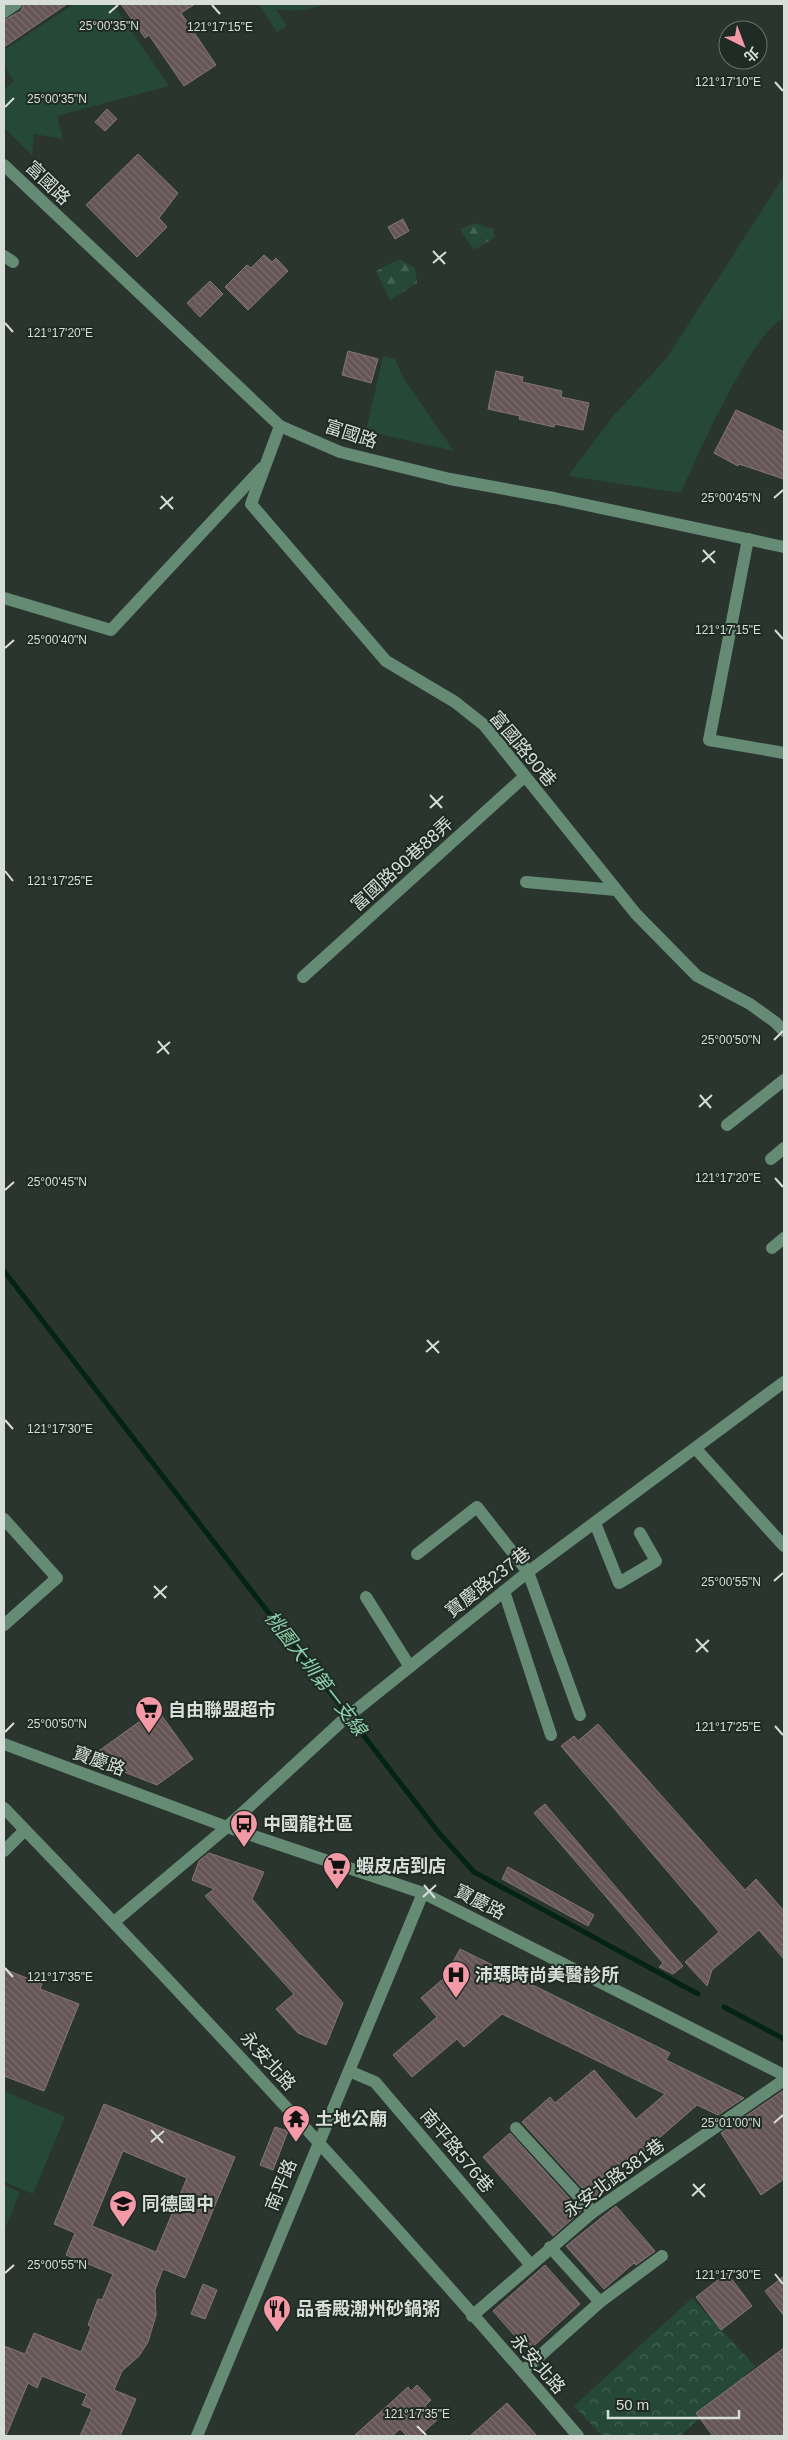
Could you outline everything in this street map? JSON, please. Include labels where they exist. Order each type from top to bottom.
[{"type":"street","points":[[4,12],[16,4]]},
{"type":"street","name":"富國路","points":[[4,165],[280,426],[340,452],[450,479],[784,547]]},
{"type":"street","name":"富國路90巷","points":[[280,426],[251,504],[386,660],[455,702],[484,725],[636,914],[697,976],[750,1004],[775,1022],[784,1032]]},
{"type":"street","points":[[4,598],[111,630],[267,462]]},
{"type":"street","points":[[748,539],[709,740],[784,753]]},
{"type":"street","name":"富國路90巷88弄","points":[[303,977],[524,777]]},
{"type":"street","points":[[526,882],[616,890]]},
{"type":"street","points":[[727,1125],[784,1080]]},
{"type":"street","points":[[771,1159],[784,1148]]},
{"type":"street","points":[[772,1248],[784,1238]]},
{"type":"street","name":"寶慶路237巷","points":[[114,1922],[227,1827],[341,1722],[528,1572],[784,1382]]},
{"type":"street","points":[[696,1449],[784,1546]]},
{"type":"street","points":[[417,1554],[477,1506],[528,1572],[580,1715]]},
{"type":"street","points":[[4,1519],[57,1578],[4,1625]]},
{"type":"street","points":[[595,1523],[619,1583],[656,1561],[640,1532]]},
{"type":"street","points":[[504,1591],[551,1735]]},
{"type":"street","points":[[366,1597],[410,1667]]},
{"type":"street","name":"寶慶路","points":[[4,1744],[227,1827],[423,1893],[784,2075]]},
{"type":"street","name":"永安北路","points":[[4,1808],[114,1922],[318,2142],[523,2371],[578,2436]]},
{"type":"street","points":[[4,1851],[26,1830]]},
{"type":"street","name":"南平路","points":[[197,2436],[423,1893]]},
{"type":"street","name":"南平路576巷","points":[[349,2071],[375,2082],[530,2264]]},
{"type":"street","name":"永安北路381巷","points":[[472,2316],[530,2264],[593,2212],[784,2080]]},
{"type":"street","points":[[516,2128],[593,2212]]},
{"type":"street","points":[[550,2247],[600,2302]]},
{"type":"street","points":[[523,2371],[600,2302],[662,2256]]},
{"type":"green space","points":[[74,4],[113,4],[169,86],[57,116],[63,139],[34,134],[32,155],[4,128],[4,89],[14,81],[4,65],[4,50]]},
{"type":"green space","points":[[258,4],[325,4],[301,10],[276,9],[287,26],[277,32]]},
{"type":"green space","points":[[784,176],[784,318],[771,329],[756,347],[741,371],[712,425],[681,493],[568,476],[614,415],[666,359]]},
{"type":"green space","points":[[475,223],[493,229],[495,237],[474,250],[460,229]]},
{"type":"green space","points":[[399,259],[415,268],[417,283],[390,300],[376,271]]},
{"type":"green space","points":[[383,356],[395,359],[404,379],[454,451],[366,431]]},
{"type":"green space","points":[[4,2091],[65,2117],[33,2194],[4,2182]]},
{"type":"green space","points":[[4,2185],[20,2192],[4,2231]]},
{"type":"green space","points":[[692,2298],[755,2366],[680,2436],[602,2436],[574,2406]]},
{"type":"building","points":[[24,4],[67,4],[4,47],[4,20],[21,11]]},
{"type":"building","points":[[121,4],[195,4],[181,13],[216,65],[184,86],[149,35],[145,38]]},
{"type":"building","points":[[107,109],[117,119],[105,131],[95,122]]},
{"type":"building","points":[[138,154],[178,193],[159,218],[167,227],[137,257],[86,205]]},
{"type":"building","points":[[403,219],[409,231],[395,239],[388,227]]},
{"type":"building","points":[[264,255],[272,262],[276,258],[288,271],[248,310],[225,287],[247,265],[251,268]]},
{"type":"building","points":[[210,281],[223,294],[200,317],[187,303]]},
{"type":"building","points":[[348,351],[378,359],[371,383],[342,375]]},
{"type":"building","points":[[496,371],[523,377],[522,382],[562,391],[561,397],[589,403],[583,430],[555,424],[554,427],[519,419],[520,416],[488,409]]},
{"type":"building","points":[[736,410],[784,432],[784,479],[739,464],[738,466],[714,453]]},
{"type":"building","name":"自由聯盟超市","points":[[157,1709],[193,1759],[157,1785],[89,1758]]},
{"type":"building","points":[[598,1724],[745,1890],[756,1879],[784,1911],[784,1959],[759,1930],[712,1970],[707,1986],[685,1962],[719,1932],[561,1746],[574,1736],[578,1741]]},
{"type":"building","points":[[545,1804],[683,1966],[673,1974],[659,1967],[663,1963],[534,1813]]},
{"type":"building","points":[[209,1853],[264,1872],[252,1899],[343,2003],[326,2045],[298,2033],[276,2009],[294,1994],[205,1896],[214,1889],[192,1880],[199,1861]]},
{"type":"building","points":[[508,1867],[594,1915],[588,1926],[502,1879]]},
{"type":"building","points":[[460,1949],[670,2053],[666,2060],[744,2098],[718,2115],[697,2105],[619,2173],[622,2177],[594,2201],[522,2122],[550,2097],[555,2103],[594,2070],[636,2119],[665,2094],[502,2014],[464,2047],[457,2039],[412,2077],[393,2055],[437,2017],[421,1998],[458,1966],[453,1962]]},
{"type":"building","points":[[4,1969],[42,1984],[40,1989],[79,2004],[44,2091],[4,2076]]},
{"type":"building","points":[[784,2090],[784,2179],[761,2195],[721,2133]]},
{"type":"building","points":[[104,2104],[235,2157],[185,2278],[163,2269],[155,2290],[156,2315],[148,2342],[139,2356],[122,2371],[114,2390],[136,2399],[120,2436],[80,2436],[92,2409],[82,2405],[87,2394],[42,2376],[37,2388],[28,2383],[6,2436],[4,2436],[4,2346],[25,2354],[34,2333],[81,2352],[91,2327],[88,2325],[98,2299],[102,2300],[113,2274],[66,2255],[75,2233],[54,2224]],"holes":[[[123,2151],[187,2178],[156,2252],[92,2226]]]},
{"type":"building","points":[[275,2127],[288,2131],[273,2170],[260,2165]]},
{"type":"building","points":[[510,2133],[581,2211],[553,2236],[483,2157]]},
{"type":"building","points":[[616,2206],[655,2251],[636,2265],[634,2263],[604,2289],[566,2246]]},
{"type":"building","points":[[545,2265],[580,2304],[528,2351],[493,2311]]},
{"type":"building","points":[[727,2273],[752,2306],[721,2330],[696,2297]]},
{"type":"building","points":[[784,2276],[784,2316],[765,2291]]},
{"type":"building","points":[[203,2284],[217,2290],[205,2319],[191,2314]]},
{"type":"building","points":[[784,2348],[784,2436],[713,2436],[696,2413]]},
{"type":"building","points":[[417,2385],[431,2400],[425,2406],[437,2420],[419,2436],[407,2436],[400,2429],[392,2436],[354,2436],[408,2387],[411,2391]]},
{"type":"building","points":[[507,2403],[537,2436],[470,2436]]},
{"type":"waterway","name":"桃園大圳第一支線","points":[[4,1271],[439,1833],[474,1872],[698,1994]]},
{"type":"waterway","name":"桃園大圳第一支線","points":[[724,2007],[784,2039]]},
{"type":"place","name":"自由聯盟超市","points":[[149,1734]]},
{"type":"place","name":"中國龍社區","points":[[244,1848]]},
{"type":"place","name":"蝦皮店到店","points":[[337,1890]]},
{"type":"place","name":"沛瑪時尚美醫診所","points":[[456,1999]]},
{"type":"place","name":"土地公廟","points":[[296,2143]]},
{"type":"place","name":"同德國中","points":[[123,2228]]},
{"type":"place","name":"品香殿潮州砂鍋粥","points":[[277,2333]]}]
